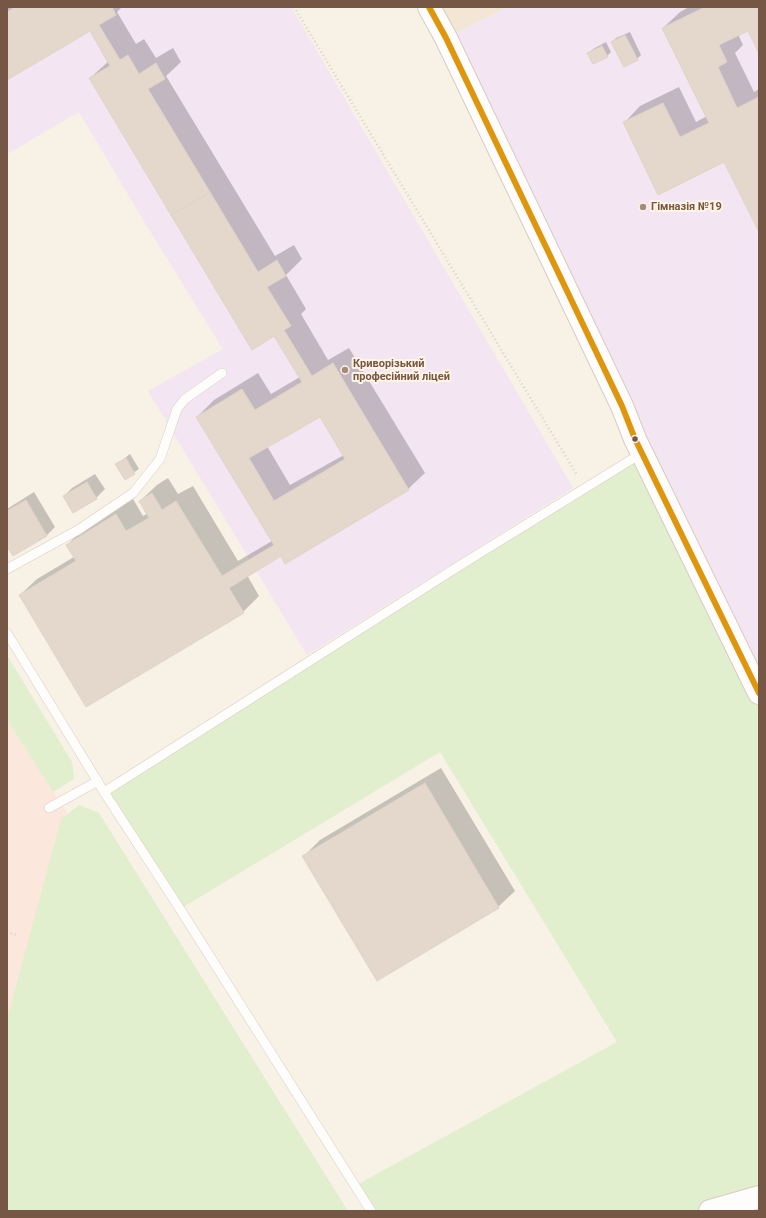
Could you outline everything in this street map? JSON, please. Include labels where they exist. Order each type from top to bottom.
[{"type":"street","points":[[429,7],[446,38],[622,406],[642,453],[759,692]]},
{"type":"street","points":[[710,1211],[759,1197]]},
{"type":"lane","points":[[7,569],[78,530],[133,493],[160,459],[177,409],[185,398],[222,373]]},
{"type":"lane","points":[[104,792],[320,653],[642,453]]},
{"type":"lane","points":[[7,633],[104,792],[180,909],[371,1211]]},
{"type":"lane","points":[[49,808],[98,781]]},
{"type":"path","points":[[294,7],[585,488]]},
{"type":"path","points":[[7,932],[17,935]]},
{"type":"shaded area","name":"Криворізький професійний ліцей","points":[[7,7],[291,7],[573,488],[307,655],[148,391],[223,349],[148,228],[79,112],[7,154]]},
{"type":"shaded area","points":[[429,7],[508,7],[446,38]]},
{"type":"shaded area","name":"Гімназія №19","points":[[508,7],[759,7],[759,693],[446,38]]},
{"type":"shaded area","points":[[7,720],[67,813],[7,1197]]},
{"type":"green space","points":[[642,453],[759,693],[759,1197],[710,1211],[371,1211],[355,1186],[617,1042],[440,752],[180,909],[104,792]]},
{"type":"green space","points":[[7,655],[72,762],[74,779],[53,792],[7,720]]},
{"type":"green space","points":[[79,805],[99,813],[348,1211],[7,1211],[7,1019],[61,819]]},
{"type":"building","points":[[15,7],[112,7],[116,15],[99,25],[120,60],[128,55],[139,74],[156,63],[165,79],[148,89],[210,192],[171,215],[89,78],[110,66],[90,31],[7,80],[7,12]]},
{"type":"building","points":[[705,7],[759,7],[759,53],[748,31],[719,45],[727,62],[718,67],[737,108],[759,97],[759,232],[724,162],[658,195],[623,122],[663,103],[680,137],[709,123],[662,28]]},
{"type":"building","points":[[625,35],[638,60],[624,67],[611,42]]},
{"type":"building","points":[[602,46],[608,57],[593,64],[587,53]]},
{"type":"building","points":[[210,192],[258,272],[277,260],[286,276],[267,287],[291,326],[284,330],[312,376],[333,363],[409,490],[285,564],[281,556],[229,588],[244,613],[86,707],[19,595],[76,561],[66,545],[116,514],[126,531],[149,518],[139,501],[152,493],[162,510],[176,501],[222,576],[274,545],[196,417],[242,389],[255,410],[302,382],[274,336],[252,350],[171,215]],"holes":[[[320,417],[345,459],[274,501],[249,458]]]},
{"type":"building","points":[[126,458],[135,474],[125,480],[115,464]]},
{"type":"building","points":[[87,482],[97,499],[73,513],[63,496]]},
{"type":"building","points":[[26,500],[47,536],[13,556],[7,547],[7,511]]},
{"type":"building","points":[[425,783],[499,908],[377,981],[302,856]]},
{"type":"transit line","points":[[429,7],[446,38],[622,406],[635,439],[759,693]]},
{"type":"place","name":"Гімназія №19","points":[[643,207]]},
{"type":"place","name":"Криворізький професійний ліцей","points":[[345,370]]}]
